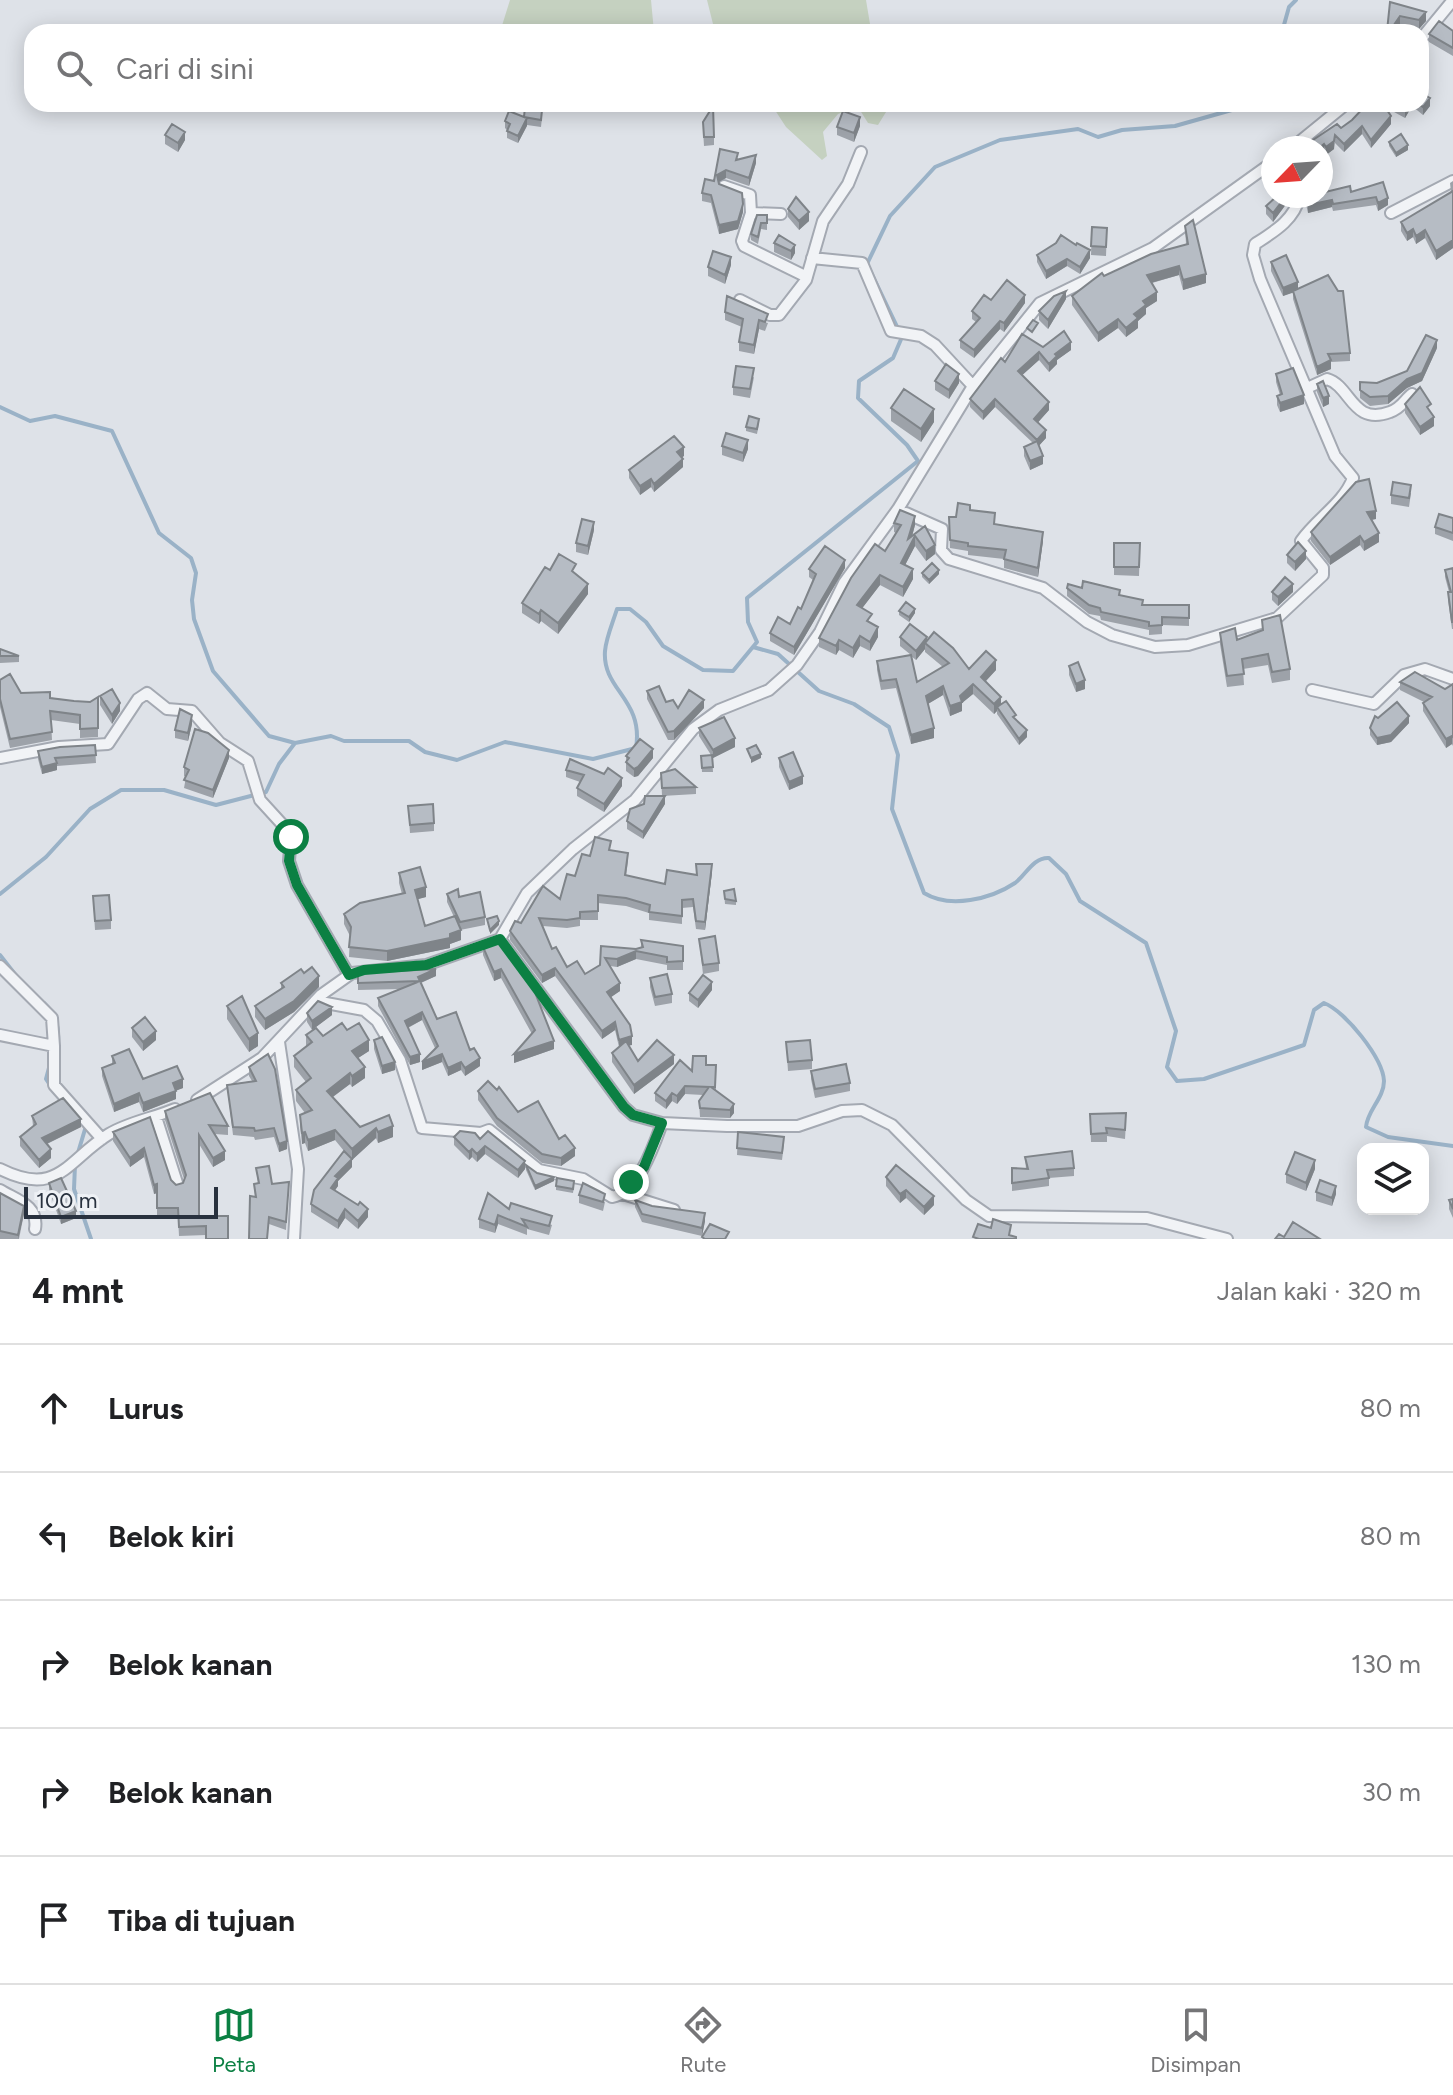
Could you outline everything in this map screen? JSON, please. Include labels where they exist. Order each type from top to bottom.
[{"type":"street","points":[[1429,29],[1453,0]]},
{"type":"street","points":[[1307,136],[1336,112]]},
{"type":"street","points":[[740,300],[778,316],[807,277],[823,221],[848,184],[861,152]]},
{"type":"street","points":[[0,1169],[19,1179],[49,1180],[120,1128],[156,1117],[211,1092],[253,1066],[315,1001],[349,975],[364,970],[426,965],[500,939],[527,893],[573,849],[629,806],[693,729],[719,710],[769,690],[797,665],[820,632],[844,583],[898,509],[973,386],[1045,299],[1153,248],[1261,171]]},
{"type":"street","points":[[1391,213],[1453,181]]},
{"type":"street","points":[[724,186],[749,193],[751,213],[742,241],[744,246],[807,277]]},
{"type":"street","points":[[898,509],[941,527],[944,532],[941,550],[949,559],[1043,588],[1087,622],[1112,635],[1155,647],[1206,640],[1277,618],[1323,575],[1323,568],[1301,541],[1320,516],[1345,494],[1353,478],[1336,458],[1305,389],[1253,255],[1255,244],[1278,230],[1296,208]]},
{"type":"street","points":[[751,213],[781,214]]},
{"type":"street","points":[[812,258],[862,263],[895,333],[921,336],[935,345],[973,386]]},
{"type":"street","points":[[1305,389],[1327,379],[1334,381],[1355,408],[1369,414],[1388,413],[1412,394]]},
{"type":"street","points":[[1312,690],[1374,704],[1404,675],[1425,669],[1453,679]]},
{"type":"street","points":[[0,758],[59,747],[108,744],[138,699],[147,693],[167,709],[192,711],[220,743],[248,761],[260,800],[291,834],[289,861],[303,898],[349,975]]},
{"type":"street","points":[[500,939],[633,1115],[662,1123],[798,1126],[842,1111],[862,1110],[892,1125],[966,1200],[989,1216],[1147,1218],[1227,1239]]},
{"type":"street","points":[[0,966],[52,1018],[54,1085],[102,1139]]},
{"type":"street","points":[[315,1001],[364,1010],[377,1021],[400,1060],[416,1116],[424,1130],[481,1133],[489,1130],[539,1170],[583,1179],[611,1196],[623,1194],[682,1211]]},
{"type":"street","points":[[0,1035],[54,1046]]},
{"type":"street","points":[[279,1042],[297,1158],[294,1239]]},
{"type":"street","points":[[156,1117],[178,1186]]},
{"type":"street","points":[[623,1194],[644,1167],[662,1123]]},
{"type":"street","points":[[0,1190],[32,1209],[37,1221],[35,1229]]},
{"type":"green space","points":[[510,0],[651,0],[653,24],[502,24]]},
{"type":"green space","points":[[707,0],[866,0],[870,24],[713,24]]},
{"type":"green space","points":[[776,112],[844,112],[838,114],[823,132],[827,156],[822,160],[786,127]]},
{"type":"green space","points":[[861,112],[886,112],[878,125],[868,123]]},
{"type":"building","points":[[1390,2],[1426,12],[1419,20],[1400,16],[1394,24],[1388,24]]},
{"type":"building","points":[[1439,21],[1453,31],[1453,48],[1429,34]]},
{"type":"building","points":[[512,112],[527,118],[518,136],[507,131],[510,124],[505,121]]},
{"type":"building","points":[[524,112],[542,112],[541,120],[524,117]]},
{"type":"building","points":[[709,112],[713,112],[714,137],[704,137],[703,122]]},
{"type":"building","points":[[843,112],[860,117],[854,133],[837,127]]},
{"type":"building","points":[[1360,112],[1388,112],[1391,116],[1371,140],[1362,126],[1344,144],[1335,135],[1333,142],[1333,136],[1319,136],[1337,124],[1341,128]]},
{"type":"building","points":[[172,124],[185,132],[178,143],[165,135]]},
{"type":"building","points":[[1401,134],[1408,145],[1396,153],[1389,142]]},
{"type":"building","points":[[720,149],[738,153],[736,160],[756,155],[749,178],[726,170],[717,175],[719,184],[742,193],[743,204],[738,221],[719,225],[711,195],[702,193],[705,179],[714,181]]},
{"type":"building","points":[[1383,182],[1388,198],[1378,203],[1376,197],[1333,204],[1333,190],[1350,186],[1351,192]]},
{"type":"building","points":[[1453,191],[1453,240],[1436,251],[1425,230],[1416,236],[1413,229],[1407,233],[1401,222]]},
{"type":"building","points":[[796,197],[809,212],[799,221],[788,209]]},
{"type":"building","points":[[757,215],[767,215],[767,223],[761,223],[758,237],[751,234]]},
{"type":"building","points":[[1193,220],[1206,274],[1183,280],[1179,266],[1147,275],[1157,292],[1143,301],[1146,305],[1134,314],[1138,318],[1126,328],[1118,319],[1098,333],[1072,296],[1102,273],[1104,276],[1151,254],[1188,244],[1185,226]]},
{"type":"building","points":[[1092,227],[1107,228],[1106,247],[1091,246]]},
{"type":"building","points":[[779,235],[795,245],[791,251],[774,243]]},
{"type":"building","points":[[1061,235],[1090,250],[1080,267],[1067,259],[1046,271],[1037,255],[1056,243]]},
{"type":"building","points":[[713,251],[731,257],[725,275],[708,267]]},
{"type":"building","points":[[1286,255],[1298,282],[1283,288],[1271,262]]},
{"type":"building","points":[[1328,275],[1338,291],[1343,291],[1350,353],[1328,354],[1331,360],[1317,367],[1293,291]]},
{"type":"building","points":[[1007,280],[1025,295],[1004,323],[1000,321],[974,350],[960,340],[980,318],[972,311],[984,295],[991,300]]},
{"type":"building","points":[[1066,291],[1048,320],[1039,311],[1054,296]]},
{"type":"building","points":[[727,296],[768,314],[765,322],[759,320],[754,345],[739,342],[743,319],[725,312]]},
{"type":"building","points":[[1033,320],[1038,323],[1032,332],[1027,328]]},
{"type":"building","points":[[1064,331],[1071,342],[1055,354],[1057,356],[1049,364],[1039,352],[1018,371],[1049,402],[1034,419],[1046,430],[1037,440],[995,399],[983,412],[970,399],[1001,358],[1005,362],[1022,334],[1043,347]]},
{"type":"building","points":[[1426,335],[1437,340],[1422,373],[1407,379],[1388,396],[1370,397],[1360,390],[1360,382],[1377,383],[1407,371]]},
{"type":"building","points":[[946,364],[959,374],[949,390],[935,381]]},
{"type":"building","points":[[736,366],[754,368],[750,389],[733,387]]},
{"type":"building","points":[[1293,368],[1304,395],[1280,403],[1277,396],[1282,394],[1276,374]]},
{"type":"building","points":[[1323,381],[1329,396],[1323,398],[1317,384]]},
{"type":"building","points":[[1420,387],[1431,404],[1427,407],[1434,417],[1420,427],[1405,404]]},
{"type":"building","points":[[904,389],[934,409],[921,429],[891,408]]},
{"type":"building","points":[[749,416],[759,419],[757,429],[746,427]]},
{"type":"building","points":[[726,433],[748,440],[743,453],[722,446]]},
{"type":"building","points":[[674,436],[684,447],[677,452],[683,459],[654,484],[651,479],[640,486],[629,470]]},
{"type":"building","points":[[1037,441],[1043,456],[1030,461],[1024,447]]},
{"type":"building","points":[[1369,479],[1376,511],[1367,512],[1379,533],[1364,542],[1360,536],[1330,557],[1311,532],[1356,482]]},
{"type":"building","points":[[1393,482],[1411,485],[1409,498],[1391,495]]},
{"type":"building","points":[[958,503],[970,505],[970,510],[995,513],[994,524],[1043,532],[1038,568],[1004,559],[1006,550],[968,546],[968,543],[950,540],[949,517],[956,517]]},
{"type":"building","points":[[900,510],[915,516],[908,539],[925,526],[935,545],[926,551],[915,536],[901,563],[913,569],[903,587],[880,575],[857,605],[872,614],[867,621],[878,627],[870,642],[860,636],[853,648],[839,640],[836,646],[819,638],[851,578],[875,544],[885,551],[901,525],[894,523]]},
{"type":"building","points":[[1439,514],[1453,518],[1453,533],[1435,527]]},
{"type":"building","points":[[582,519],[594,522],[588,546],[576,543]]},
{"type":"building","points":[[1298,542],[1306,551],[1295,562],[1287,555]]},
{"type":"building","points":[[1114,543],[1140,543],[1139,567],[1114,567]]},
{"type":"building","points":[[825,546],[845,560],[794,647],[770,633],[778,617],[790,624],[798,607],[801,609],[816,574],[809,569]]},
{"type":"building","points":[[559,554],[576,564],[572,571],[588,584],[558,623],[541,610],[539,614],[522,603],[545,567],[550,570]]},
{"type":"building","points":[[932,563],[939,570],[929,580],[922,573]]},
{"type":"building","points":[[1453,568],[1452,622],[1448,592],[1451,592],[1445,570]]},
{"type":"building","points":[[1285,577],[1293,584],[1278,597],[1272,592]]},
{"type":"building","points":[[1083,581],[1120,590],[1119,595],[1143,600],[1142,605],[1189,605],[1189,618],[1162,617],[1162,625],[1149,626],[1149,622],[1101,612],[1100,608],[1089,605],[1067,588],[1068,584],[1082,588]]},
{"type":"building","points":[[906,602],[915,609],[909,617],[899,611]]},
{"type":"building","points":[[1280,615],[1290,669],[1272,672],[1268,654],[1242,659],[1244,674],[1227,676],[1220,633],[1235,628],[1237,640],[1263,630],[1262,620]]},
{"type":"building","points":[[910,624],[927,637],[916,651],[900,637]]},
{"type":"building","points":[[934,632],[953,648],[969,669],[986,651],[996,660],[981,677],[1001,697],[994,704],[973,684],[960,696],[962,702],[950,706],[943,686],[926,696],[934,728],[911,735],[896,679],[881,681],[877,661],[911,655],[917,682],[949,663],[925,643]]},
{"type":"building","points":[[0,649],[19,656],[0,656]]},
{"type":"building","points":[[1078,662],[1085,680],[1076,684],[1069,666]]},
{"type":"building","points":[[1415,672],[1445,689],[1453,684],[1453,737],[1446,739],[1423,703],[1432,697],[1400,682]]},
{"type":"building","points":[[10,674],[21,693],[50,692],[50,698],[90,702],[98,697],[98,728],[80,729],[80,715],[50,711],[52,732],[10,739],[0,699],[0,680]]},
{"type":"building","points":[[659,686],[666,702],[673,700],[678,708],[689,690],[704,700],[674,731],[668,732],[647,691]]},
{"type":"building","points":[[112,689],[120,703],[112,715],[100,696]]},
{"type":"building","points":[[1006,701],[1016,715],[1013,717],[1027,730],[1019,739],[997,707]]},
{"type":"building","points":[[1397,702],[1409,716],[1391,735],[1377,738],[1370,728],[1375,716],[1378,718]]},
{"type":"building","points":[[180,709],[192,715],[188,733],[175,730]]},
{"type":"building","points":[[724,717],[735,738],[713,750],[699,728]]},
{"type":"building","points":[[195,729],[208,733],[229,750],[213,790],[184,780],[189,770],[184,767]]},
{"type":"building","points":[[640,739],[653,749],[634,769],[626,762],[629,758],[626,756]]},
{"type":"building","points":[[95,745],[96,755],[55,758],[57,763],[42,767],[38,751]]},
{"type":"building","points":[[756,745],[761,754],[751,758],[747,749]]},
{"type":"building","points":[[793,752],[803,776],[789,782],[779,758]]},
{"type":"building","points":[[712,755],[713,767],[702,768],[701,756]]},
{"type":"building","points":[[570,759],[604,774],[608,768],[622,778],[604,804],[577,788],[584,775],[566,770]]},
{"type":"building","points":[[675,769],[696,787],[662,788],[661,773]]},
{"type":"building","points":[[645,796],[665,796],[643,832],[627,821],[630,809],[644,804]]},
{"type":"building","points":[[433,804],[434,823],[410,825],[408,806]]},
{"type":"building","points":[[595,837],[611,841],[609,850],[628,853],[625,875],[665,884],[667,870],[697,875],[696,864],[712,864],[705,922],[696,921],[693,899],[682,900],[682,916],[649,912],[650,905],[598,895],[598,911],[580,912],[580,918],[567,920],[539,918],[552,949],[556,947],[567,967],[577,961],[585,974],[600,965],[601,946],[636,949],[643,947],[641,940],[683,946],[683,961],[667,962],[667,957],[636,951],[617,959],[605,958],[620,983],[607,992],[630,1025],[632,1036],[619,1040],[615,1022],[602,1031],[555,968],[542,975],[510,931],[515,921],[521,923],[543,886],[560,899],[567,874],[575,876],[582,854],[590,856]]},
{"type":"building","points":[[420,867],[426,887],[415,890],[425,926],[455,916],[461,930],[450,934],[450,938],[387,951],[349,947],[351,927],[344,914],[360,903],[405,893],[399,873]]},
{"type":"building","points":[[458,889],[459,897],[480,892],[485,917],[460,922],[447,894]]},
{"type":"building","points":[[734,889],[736,901],[725,899],[724,891]]},
{"type":"building","points":[[109,895],[111,920],[95,921],[93,896]]},
{"type":"building","points":[[497,916],[499,921],[490,930],[487,919]]},
{"type":"building","points":[[715,936],[719,963],[703,965],[699,939]]},
{"type":"building","points":[[497,940],[534,990],[554,1041],[514,1054],[535,1030],[501,969],[494,972],[483,947]]},
{"type":"building","points":[[312,967],[319,976],[294,1001],[265,1019],[255,1006],[284,987],[281,983],[301,969],[304,973]]},
{"type":"building","points":[[436,969],[418,977],[420,981],[358,983],[358,973]]},
{"type":"building","points":[[667,974],[672,994],[655,997],[650,978]]},
{"type":"building","points":[[703,975],[712,982],[698,1000],[689,993]]},
{"type":"building","points":[[420,981],[437,1019],[456,1012],[470,1050],[474,1048],[480,1058],[465,1068],[461,1062],[448,1068],[442,1054],[422,1062],[438,1046],[422,1012],[405,1021],[420,1054],[410,1057],[378,998]]},
{"type":"building","points":[[242,996],[258,1033],[249,1039],[227,1006]]},
{"type":"building","points":[[318,1001],[332,1007],[312,1021],[307,1013]]},
{"type":"building","points":[[145,1017],[156,1031],[143,1042],[132,1028]]},
{"type":"building","points":[[342,1023],[347,1030],[359,1023],[369,1040],[352,1051],[365,1067],[352,1076],[350,1073],[327,1091],[360,1127],[389,1115],[393,1126],[378,1132],[376,1128],[352,1149],[335,1130],[308,1140],[305,1132],[302,1133],[300,1115],[312,1110],[296,1090],[311,1078],[294,1056],[312,1042],[306,1035],[316,1028],[323,1036]]},
{"type":"building","points":[[382,1037],[395,1062],[382,1066],[374,1040]]},
{"type":"building","points":[[657,1040],[674,1055],[634,1085],[612,1053],[626,1041],[638,1061]]},
{"type":"building","points":[[810,1040],[812,1060],[788,1062],[786,1042]]},
{"type":"building","points":[[129,1049],[143,1079],[177,1066],[183,1079],[173,1083],[176,1091],[143,1103],[139,1093],[114,1104],[102,1068],[115,1063],[112,1056]]},
{"type":"building","points":[[268,1054],[275,1069],[287,1141],[279,1144],[274,1128],[255,1131],[254,1128],[233,1127],[227,1085],[256,1081],[249,1067]]},
{"type":"building","points":[[693,1056],[706,1056],[706,1065],[716,1065],[715,1087],[711,1087],[734,1104],[730,1110],[700,1108],[699,1101],[709,1087],[685,1086],[677,1096],[672,1093],[666,1101],[655,1093],[680,1060],[692,1071]]},
{"type":"building","points":[[846,1064],[850,1083],[815,1089],[811,1071]]},
{"type":"building","points":[[488,1081],[497,1090],[499,1087],[518,1112],[538,1101],[559,1139],[565,1135],[575,1148],[561,1158],[542,1154],[497,1118],[478,1091]]},
{"type":"building","points":[[210,1093],[228,1126],[209,1125],[225,1151],[213,1158],[199,1135],[199,1216],[228,1216],[228,1239],[206,1239],[206,1226],[179,1227],[178,1208],[157,1208],[157,1184],[154,1185],[144,1148],[130,1158],[113,1132],[150,1117],[171,1180],[176,1185],[183,1183],[186,1175],[165,1111]]},
{"type":"building","points":[[63,1098],[81,1119],[42,1138],[51,1149],[39,1160],[20,1137],[36,1124],[32,1116]]},
{"type":"building","points":[[1126,1113],[1125,1130],[1106,1128],[1107,1133],[1091,1134],[1090,1114]]},
{"type":"building","points":[[460,1131],[475,1133],[480,1139],[488,1131],[525,1161],[518,1170],[485,1146],[477,1154],[472,1149],[469,1152],[454,1137]]},
{"type":"building","points":[[738,1132],[784,1137],[782,1153],[737,1148]]},
{"type":"building","points":[[344,1151],[352,1159],[335,1176],[338,1178],[331,1188],[368,1209],[358,1221],[345,1209],[338,1221],[311,1204],[314,1190]]},
{"type":"building","points":[[1072,1151],[1074,1168],[1047,1170],[1049,1178],[1012,1183],[1012,1168],[1028,1169],[1025,1157]]},
{"type":"building","points":[[1295,1152],[1315,1160],[1306,1183],[1286,1174]]},
{"type":"building","points":[[526,1165],[537,1173],[554,1177],[535,1186]]},
{"type":"building","points":[[896,1165],[934,1196],[924,1207],[906,1190],[900,1194],[886,1177]]},
{"type":"building","points":[[269,1166],[272,1184],[289,1182],[286,1222],[269,1217],[267,1239],[249,1239],[250,1196],[256,1197],[254,1184],[259,1183],[256,1168]]},
{"type":"building","points":[[61,1178],[76,1211],[61,1217],[49,1183]]},
{"type":"building","points":[[557,1178],[574,1181],[573,1189],[556,1186]]},
{"type":"building","points":[[1320,1180],[1336,1186],[1332,1198],[1316,1192]]},
{"type":"building","points":[[583,1183],[605,1194],[603,1202],[579,1195]]},
{"type":"building","points":[[0,1193],[24,1206],[18,1235],[0,1231]]},
{"type":"building","points":[[488,1193],[509,1209],[511,1203],[552,1216],[549,1226],[522,1219],[527,1227],[498,1215],[495,1225],[479,1219]]},
{"type":"building","points":[[635,1200],[652,1206],[705,1213],[702,1228],[642,1214]]},
{"type":"building","points":[[993,1219],[1011,1225],[1009,1235],[1016,1239],[973,1237],[978,1224],[991,1228]]},
{"type":"building","points":[[1293,1222],[1320,1239],[1275,1239],[1279,1234],[1284,1237]]},
{"type":"building","points":[[710,1224],[729,1232],[725,1239],[702,1237]]},
{"type":"waterway","points":[[1284,24],[1289,7],[1296,0]]},
{"type":"waterway","points":[[0,407],[30,421],[55,416],[112,431],[159,533],[191,558],[196,573],[192,600],[194,619],[213,671],[269,736],[295,743],[331,736],[344,741],[409,741],[425,752],[457,760],[505,742],[593,759],[636,748],[634,718],[606,664],[608,635],[617,609],[630,609],[646,622],[663,646],[703,670],[733,671],[757,642],[748,622],[747,598],[918,461],[907,445],[858,398],[859,381],[893,358],[902,337],[867,264],[890,216],[935,167],[1000,140],[1078,129],[1098,137],[1122,130],[1175,126],[1225,112]]},
{"type":"waterway","points":[[753,647],[778,654],[819,691],[854,704],[889,727],[898,755],[892,809],[924,893],[934,898],[958,901],[994,894],[1015,883],[1038,860],[1049,858],[1066,874],[1080,901],[1146,943],[1176,1031],[1167,1067],[1177,1081],[1204,1079],[1304,1045],[1314,1010],[1324,1003],[1342,1015],[1362,1036],[1382,1071],[1383,1087],[1366,1127],[1388,1137],[1453,1146]]},
{"type":"waterway","points":[[0,894],[46,857],[90,809],[121,790],[164,790],[216,805],[266,792],[279,764],[295,743]]},
{"type":"waterway","points":[[0,955],[18,978]]},
{"type":"waterway","points":[[44,1003],[56,1021],[58,1042]]},
{"type":"waterway","points":[[50,1064],[46,1079],[50,1085]]},
{"type":"waterway","points":[[77,1156],[86,1126]]},
{"type":"waterway","points":[[75,1165],[74,1189],[91,1239]]},
{"type":"route","points":[[291,837],[289,861],[297,885],[349,975],[364,970],[426,965],[458,957],[500,939],[628,1112],[662,1123],[644,1167],[631,1182]]}]
